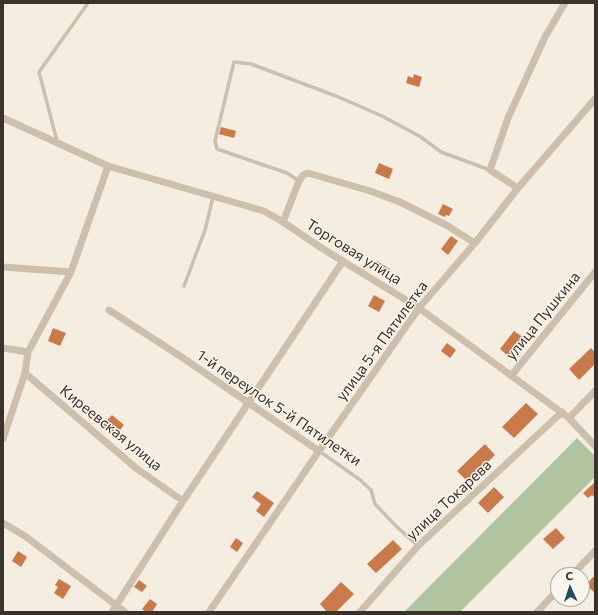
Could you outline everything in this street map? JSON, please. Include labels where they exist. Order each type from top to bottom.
[{"type":"street","points":[[518,188],[490,170],[508,118],[545,37],[565,3]]},
{"type":"street","name":"улица 5-я Пятилетка","points":[[209,612],[318,451],[419,308],[518,188],[595,99]]},
{"type":"street","name":"Торговая улица","points":[[3,118],[108,166],[264,211],[419,308],[562,412],[595,446]]},
{"type":"street","points":[[3,439],[25,373],[28,352],[71,272],[108,166]]},
{"type":"street","points":[[283,222],[299,181],[303,175],[308,172],[376,194],[406,206],[446,225],[475,242]]},
{"type":"street","points":[[114,609],[183,501],[343,261]]},
{"type":"street","points":[[3,267],[71,272]]},
{"type":"street","name":"улица Пушкина","points":[[511,376],[595,272]]},
{"type":"street","name":"1-й переулок 5-й Пятилетки","points":[[108,310],[180,356],[318,451]]},
{"type":"street","points":[[3,348],[28,352]]},
{"type":"street","name":"Киреевская улица","points":[[25,373],[136,468],[183,501]]},
{"type":"street","points":[[569,418],[595,391]]},
{"type":"street","name":"улица Токарева","points":[[360,612],[418,546],[562,412]]},
{"type":"street","points":[[3,523],[25,536],[114,609],[125,612]]},
{"type":"street","points":[[580,567],[595,551]]},
{"type":"street","points":[[537,612],[550,598]]},
{"type":"lane","points":[[57,142],[39,72],[88,3]]},
{"type":"lane","points":[[299,181],[287,173],[217,149],[215,140],[234,62],[251,64],[336,96],[382,116],[421,138],[441,152],[490,170]]},
{"type":"lane","points":[[184,286],[205,230],[213,197]]},
{"type":"lane","name":"1-й переулок 5-й Пятилетки","points":[[318,451],[359,479],[371,490],[375,504],[418,546]]},
{"type":"green space","points":[[577,438],[595,456],[595,477],[460,612],[404,612]]},
{"type":"building","points":[[414,74],[422,77],[419,87],[406,83],[408,76],[413,78]]},
{"type":"building","points":[[221,127],[236,131],[234,138],[219,134]]},
{"type":"building","points":[[379,163],[393,169],[389,179],[375,173]]},
{"type":"building","points":[[443,204],[453,209],[449,216],[446,215],[445,217],[438,214]]},
{"type":"building","points":[[451,236],[458,241],[448,255],[441,249]]},
{"type":"building","points":[[377,261],[390,269],[386,275],[373,267]]},
{"type":"building","points":[[374,295],[385,301],[379,312],[368,306]]},
{"type":"building","points":[[53,328],[66,333],[60,346],[48,341]]},
{"type":"building","points":[[514,331],[524,338],[509,357],[500,349]]},
{"type":"building","points":[[447,343],[456,350],[450,358],[441,351]]},
{"type":"building","points":[[591,348],[595,352],[595,364],[579,380],[569,369]]},
{"type":"building","points":[[526,403],[538,414],[514,438],[502,427]]},
{"type":"building","points":[[112,415],[124,425],[116,435],[103,425]]},
{"type":"building","points":[[485,444],[495,455],[468,482],[457,471]]},
{"type":"building","points":[[595,482],[595,498],[592,495],[588,498],[583,493]]},
{"type":"building","points":[[494,487],[504,497],[488,513],[478,503]]},
{"type":"building","points":[[257,491],[274,503],[264,517],[256,511],[261,504],[252,497]]},
{"type":"building","points":[[556,528],[565,538],[553,549],[543,539]]},
{"type":"building","points":[[236,538],[243,543],[237,552],[230,547]]},
{"type":"building","points":[[393,540],[402,549],[376,573],[367,564]]},
{"type":"building","points":[[18,551],[27,557],[21,567],[12,561]]},
{"type":"building","points":[[593,577],[595,578],[595,593],[590,589],[590,580]]},
{"type":"building","points":[[59,579],[71,586],[63,599],[54,593],[58,587],[55,585]]},
{"type":"building","points":[[139,580],[147,586],[142,592],[134,587]]},
{"type":"building","points":[[341,582],[354,594],[336,612],[327,612],[320,604]]},
{"type":"building","points":[[150,599],[157,604],[152,612],[146,612],[142,609]]}]
